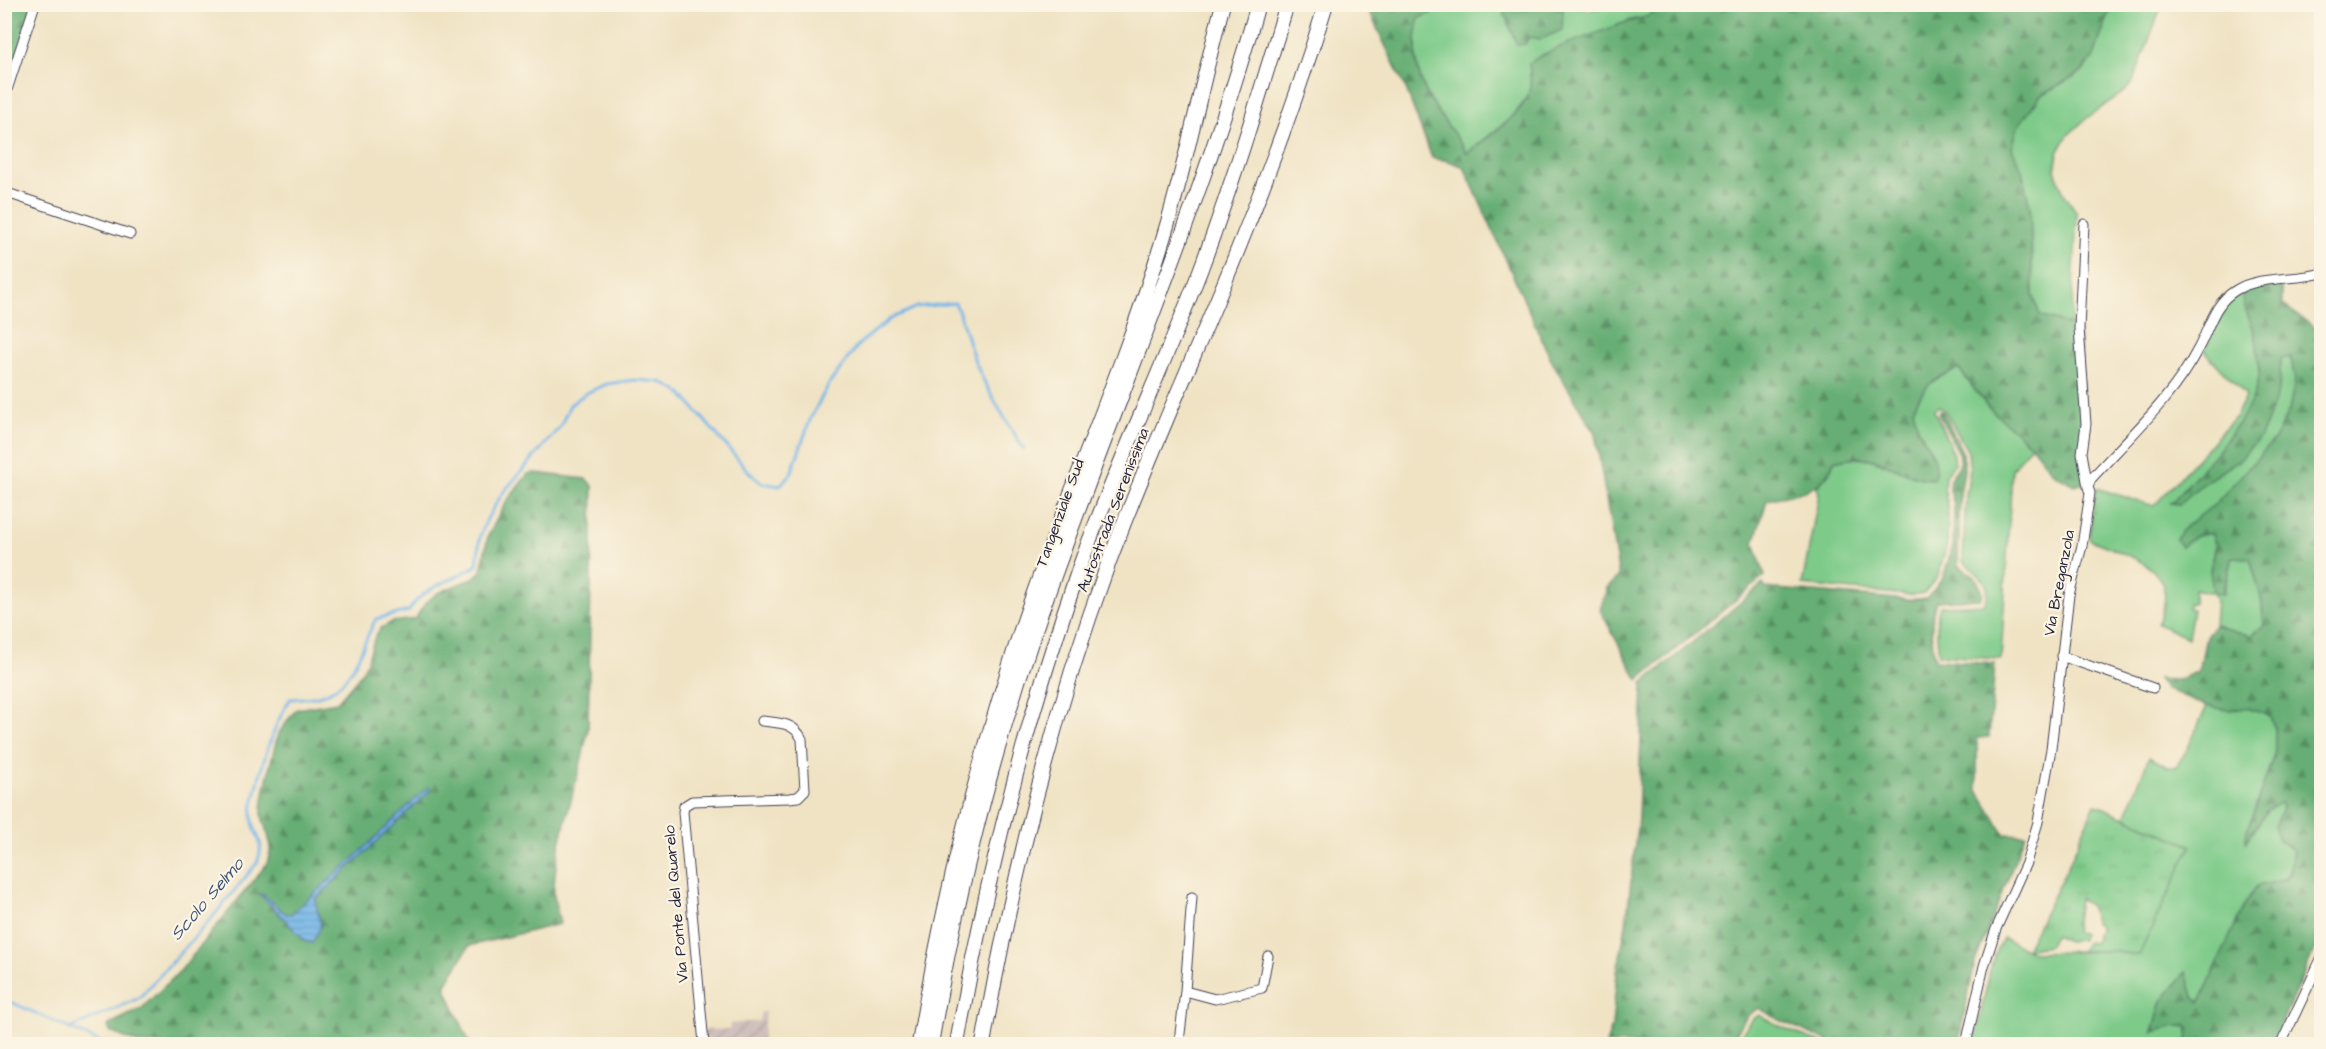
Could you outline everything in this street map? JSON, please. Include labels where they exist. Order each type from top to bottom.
[{"type":"highway","name":"Tangenziale Sud","points":[[919,1044],[948,893],[983,758],[1023,626],[1125,353],[1158,257],[1223,4]]},
{"type":"highway","name":"Tangenziale Sud","points":[[931,1044],[960,897],[994,762],[1031,642],[1207,169],[1258,4]]},
{"type":"highway","name":"Autostrada Serenissima","points":[[957,1044],[984,899],[1016,767],[1043,678],[1107,494],[1199,273],[1235,173],[1287,4]]},
{"type":"highway","name":"Autostrada Serenissima","points":[[983,1044],[1009,906],[1020,862],[1061,709],[1095,602],[1131,504],[1269,172],[1326,4]]},
{"type":"street","points":[[4,99],[35,4]]},
{"type":"street","points":[[4,192],[130,234]]},
{"type":"street","name":"Via Breganzola","points":[[1966,1044],[1996,929],[2026,863],[2038,822],[2051,748],[2069,595],[2082,546],[2090,493],[2082,453],[2086,424],[2079,328],[2084,224]]},
{"type":"street","points":[[2088,487],[2091,479],[2161,403],[2190,363],[2216,309],[2225,298],[2245,285],[2322,273]]},
{"type":"street","points":[[2061,656],[2153,688]]},
{"type":"street","name":"Via Ponte del Quarelo","points":[[704,1044],[682,812],[684,806],[692,801],[789,798],[798,797],[805,790],[802,739],[799,732],[790,725],[762,721]]},
{"type":"street","points":[[1177,1044],[1185,991],[1192,897]]},
{"type":"street","points":[[1185,991],[1215,999],[1262,988],[1268,956]]},
{"type":"street","points":[[2281,1044],[2322,957]]},
{"type":"shaded area","points":[[761,1012],[765,1012],[762,1044],[706,1044],[704,1030],[730,1029],[730,1024],[759,1021]]},
{"type":"green space","points":[[5,5],[35,5],[5,99]]},
{"type":"green space","points":[[1366,5],[1450,5],[1419,18],[1416,59],[1424,88],[1431,101],[1467,153],[1501,127],[1524,104],[1530,88],[1529,63],[1574,41],[1647,16],[1662,5],[2111,5],[2094,56],[2083,71],[2040,96],[2018,126],[2012,148],[2022,170],[2030,208],[2033,295],[2040,316],[2079,328],[2087,482],[2074,485],[2053,473],[2031,445],[1988,407],[1959,369],[1943,375],[1925,389],[1913,410],[1918,429],[1934,459],[1936,472],[1933,479],[1917,477],[1871,459],[1847,458],[1834,461],[1829,472],[1816,486],[1767,500],[1754,543],[1765,576],[1638,680],[1600,610],[1607,588],[1619,576],[1595,433],[1551,360],[1464,167],[1432,158],[1406,89]]},
{"type":"green space","points":[[1450,5],[1501,5],[1517,44],[1529,36],[1541,39],[1548,35],[1554,5],[1581,5],[1586,10],[1601,8],[1604,5],[1662,5],[1651,16],[1631,20],[1542,55],[1531,81],[1528,97],[1511,118],[1467,153],[1431,101],[1419,74],[1416,59],[1419,18]]},
{"type":"green space","points":[[1501,5],[1554,5],[1563,9],[1562,30],[1541,39],[1529,37],[1525,44],[1517,45]]},
{"type":"green space","points":[[2111,5],[2162,5],[2133,82],[2125,91],[2087,118],[2068,135],[2058,153],[2055,170],[2063,192],[2077,213],[2071,325],[2040,316],[2033,295],[2030,208],[2012,148],[2018,126],[2040,96],[2083,71],[2094,56]]},
{"type":"green space","points":[[2279,284],[2282,291],[2282,304],[2321,332],[2321,935],[2272,1044],[2187,1044],[2188,1026],[2175,1026],[2153,1032],[2162,1001],[2186,972],[2193,997],[2200,1002],[2245,903],[2257,886],[2284,880],[2290,875],[2293,850],[2277,838],[2275,827],[2282,808],[2281,803],[2267,810],[2245,843],[2247,831],[2275,752],[2275,729],[2270,716],[2247,708],[2228,710],[2207,706],[2166,689],[2158,679],[2178,680],[2199,671],[2206,637],[2214,625],[2251,636],[2264,625],[2261,597],[2250,558],[2232,557],[2222,594],[2213,593],[2210,570],[2216,546],[2212,533],[2196,536],[2181,547],[2176,539],[2185,527],[2214,505],[2275,439],[2289,410],[2295,381],[2291,358],[2281,358],[2279,391],[2260,437],[2237,462],[2203,483],[2179,504],[2171,503],[2223,444],[2247,409],[2255,392],[2259,376],[2257,344],[2244,305],[2243,291],[2258,285]]},
{"type":"green space","points":[[2243,291],[2244,305],[2257,344],[2259,376],[2255,392],[2237,426],[2171,503],[2179,504],[2203,483],[2237,462],[2279,391],[2281,357],[2291,358],[2295,381],[2289,410],[2275,439],[2214,505],[2185,527],[2181,547],[2196,536],[2212,533],[2216,546],[2210,570],[2223,594],[2232,557],[2250,558],[2261,597],[2264,625],[2251,636],[2214,625],[2216,600],[2213,593],[2194,589],[2194,603],[2189,603],[2188,608],[2193,609],[2188,638],[2157,624],[2164,605],[2164,590],[2159,577],[2149,567],[2089,539],[2096,488],[2154,506],[2236,416],[2246,395],[2204,351],[2223,310]]},
{"type":"green space","points":[[1959,369],[1988,407],[2031,445],[2012,469],[2001,659],[1939,655],[1937,624],[1940,606],[1984,604],[1988,592],[1979,575],[1963,562],[1966,495],[1970,470],[1968,452],[1945,411],[1938,406],[1934,410],[1954,455],[1954,464],[1945,477],[1944,488],[1948,506],[1947,544],[1938,576],[1924,593],[1909,595],[1802,585],[1819,494],[1817,487],[1830,472],[1834,461],[1847,458],[1870,459],[1890,466],[1934,456],[1919,430],[1913,410],[1930,384],[1943,375]]},
{"type":"green space","points":[[1939,411],[1943,412],[1963,454],[1958,565],[1975,577],[1983,592],[1981,599],[1936,601],[1932,630],[1935,660],[1995,664],[1989,737],[1977,738],[1977,789],[2004,834],[2025,835],[1975,962],[1958,1044],[1829,1044],[1828,1041],[1779,1020],[1759,1008],[1747,1016],[1729,1044],[1606,1044],[1612,1026],[1638,818],[1643,683],[1763,584],[1765,588],[1909,600],[1927,598],[1943,578],[1953,545],[1954,505],[1949,487],[1950,479],[1959,466],[1960,455]]},
{"type":"green space","points":[[528,474],[586,479],[593,486],[588,729],[556,869],[554,897],[560,924],[469,946],[445,986],[470,1044],[140,1044],[110,1032],[108,1026],[141,1009],[181,970],[266,865],[270,845],[262,815],[263,800],[276,742],[286,722],[297,709],[337,702],[360,675],[367,663],[375,636],[381,628],[392,622],[415,619],[426,602],[438,593],[473,578],[481,571],[488,536],[506,502]]},
{"type":"green space","points":[[2207,706],[2228,710],[2247,708],[2270,716],[2275,729],[2275,752],[2247,831],[2254,831],[2267,810],[2281,803],[2282,808],[2275,827],[2277,838],[2293,850],[2288,875],[2276,881],[2224,954],[2200,1002],[2193,997],[2185,973],[2162,1001],[2153,1032],[2175,1026],[2189,1027],[2187,1044],[1974,1044],[1992,962],[2003,938],[2034,953],[2111,951],[2139,955],[2191,846],[2125,817],[2149,757],[2168,767],[2176,767],[2187,750]]},
{"type":"green space","points":[[2095,804],[2191,846],[2139,955],[2111,951],[2080,951],[2088,942],[2095,943],[2096,934],[2101,927],[2094,922],[2091,907],[2079,898],[2075,932],[2083,933],[2082,940],[2067,941],[2055,935],[2049,946],[2026,949],[2069,864]]},
{"type":"green space","points":[[1759,1015],[1823,1044],[1735,1044],[1751,1020]]},
{"type":"water","points":[[428,787],[431,790],[315,900],[321,926],[312,943],[306,942],[260,894],[286,914],[291,914]]},
{"type":"waterway","name":"Scolo Selmo","points":[[70,1029],[139,998],[211,919],[257,863],[260,842],[254,827],[253,804],[270,742],[290,699],[318,696],[340,684],[355,664],[376,619],[409,611],[415,602],[431,589],[477,565],[480,536],[502,494],[560,427],[570,405],[586,393],[607,384],[634,380],[661,382],[681,393],[748,471],[762,483],[779,486],[791,474],[811,417],[829,384],[859,344],[890,319],[917,307],[955,303],[981,375],[998,408],[1024,449]]},
{"type":"waterway","points":[[4,999],[104,1044]]}]
